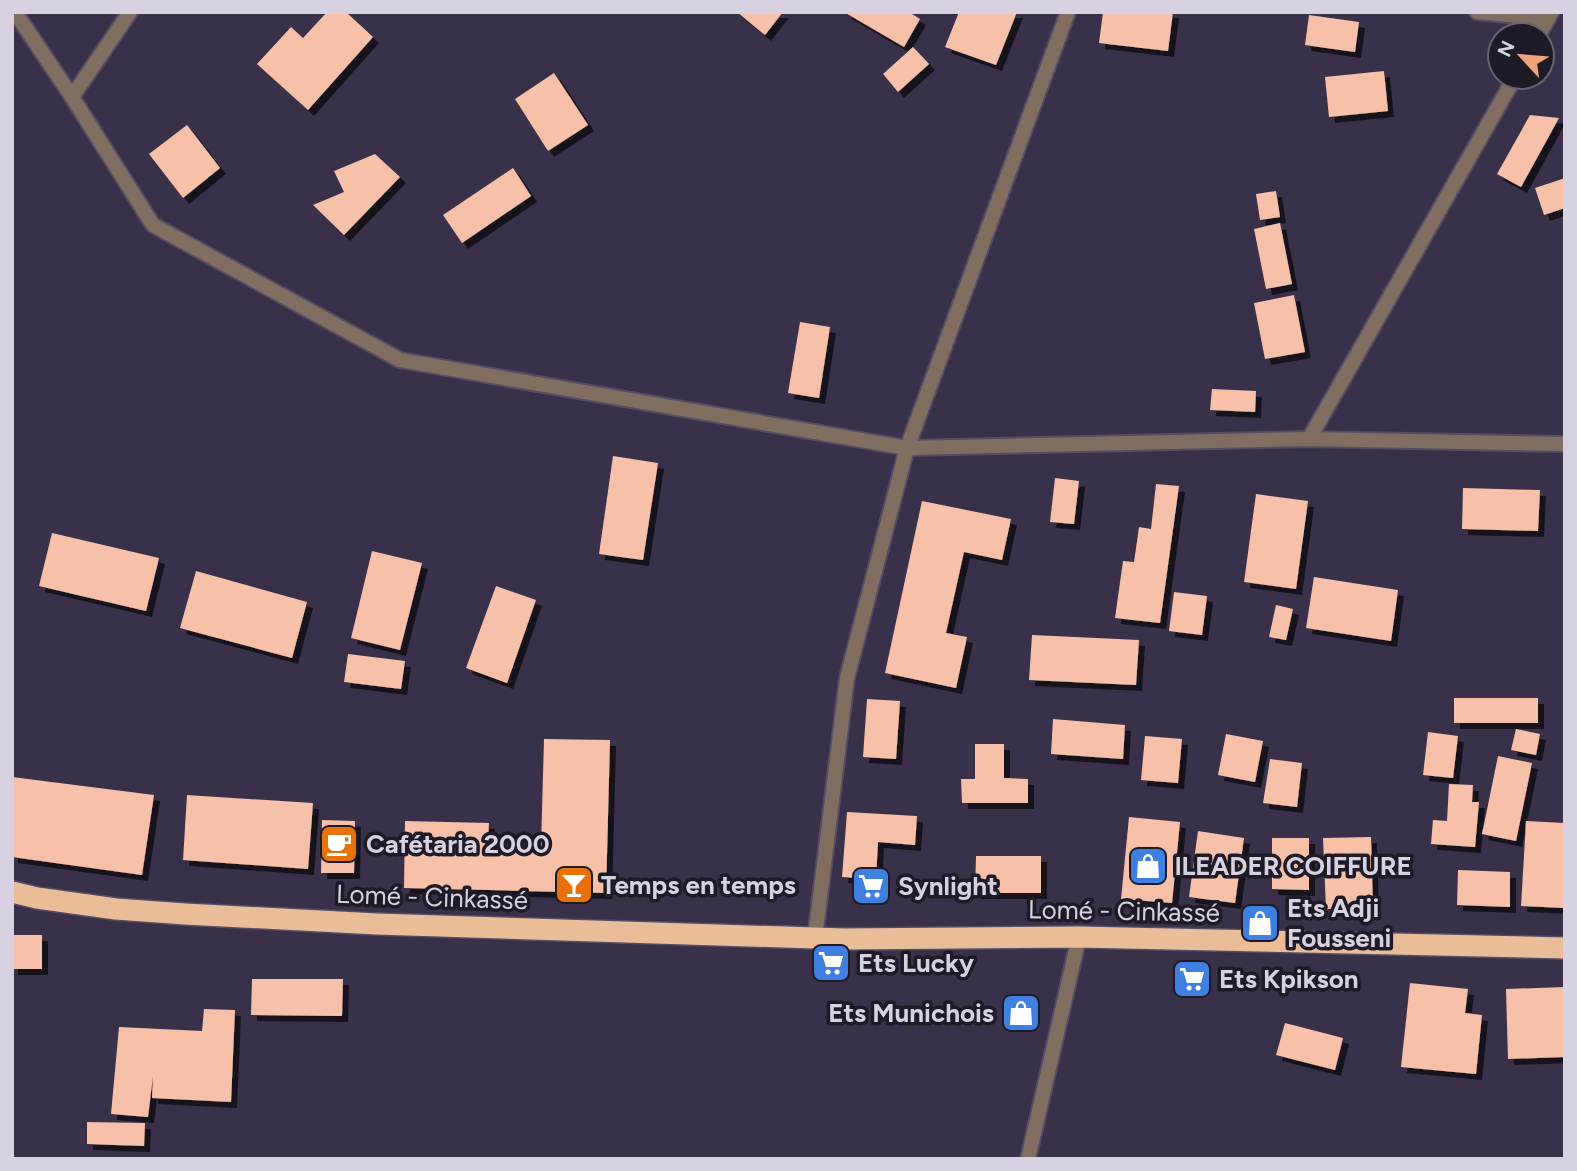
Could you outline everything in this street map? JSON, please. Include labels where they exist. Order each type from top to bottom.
[{"type":"highway","name":"Lomé - Cinkassé","points":[[12,892],[116,909],[377,924],[844,939],[1079,937],[1565,948]]},
{"type":"street","points":[[15,12],[153,225],[400,360],[907,448],[1309,439],[1565,444]]},
{"type":"street","points":[[72,97],[130,12]]},
{"type":"street","points":[[816,938],[848,678],[907,448],[1068,12]]},
{"type":"street","points":[[1477,12],[1550,16]]},
{"type":"street","points":[[1309,439],[1507,91]]},
{"type":"street","points":[[1028,1159],[1079,937]]},
{"type":"building","points":[[327,12],[346,12],[373,37],[308,110],[257,64],[291,27],[303,38]]},
{"type":"building","points":[[737,12],[783,12],[765,35]]},
{"type":"building","points":[[844,12],[909,12],[920,19],[904,47]]},
{"type":"building","points":[[959,12],[1017,12],[996,65],[945,47]]},
{"type":"building","points":[[1103,12],[1173,12],[1168,51],[1099,43]]},
{"type":"building","points":[[1309,15],[1359,22],[1355,52],[1305,45]]},
{"type":"building","points":[[913,47],[929,64],[898,92],[883,74]]},
{"type":"building","points":[[1384,71],[1388,111],[1329,117],[1325,77]]},
{"type":"building","points":[[554,73],[588,125],[548,151],[515,99]]},
{"type":"building","points":[[1530,115],[1559,118],[1521,187],[1497,174]]},
{"type":"building","points":[[187,125],[220,168],[183,198],[149,154]]},
{"type":"building","points":[[375,154],[400,177],[344,235],[313,205],[344,192],[334,171]]},
{"type":"building","points":[[513,168],[531,196],[462,243],[443,215]]},
{"type":"building","points":[[1565,178],[1565,208],[1544,215],[1535,188]]},
{"type":"building","points":[[1276,191],[1280,217],[1260,220],[1256,194]]},
{"type":"building","points":[[1280,223],[1292,284],[1266,289],[1254,229]]},
{"type":"building","points":[[1294,295],[1305,352],[1265,359],[1254,303]]},
{"type":"building","points":[[800,322],[830,327],[819,398],[788,393]]},
{"type":"building","points":[[1212,389],[1256,391],[1255,412],[1210,410]]},
{"type":"building","points":[[613,456],[658,463],[643,560],[599,554]]},
{"type":"building","points":[[1055,478],[1079,481],[1074,524],[1050,522]]},
{"type":"building","points":[[1156,484],[1179,486],[1160,623],[1115,618],[1123,561],[1134,562],[1139,527],[1151,529]]},
{"type":"building","points":[[1463,488],[1540,490],[1538,531],[1462,529]]},
{"type":"building","points":[[1256,494],[1308,501],[1296,589],[1244,582]]},
{"type":"building","points":[[922,501],[1011,519],[1002,560],[964,552],[946,633],[967,637],[956,688],[885,673]]},
{"type":"building","points":[[52,533],[159,558],[146,611],[39,586]]},
{"type":"building","points":[[372,551],[422,563],[400,650],[351,638]]},
{"type":"building","points":[[196,571],[307,602],[292,658],[180,628]]},
{"type":"building","points":[[1314,577],[1398,590],[1391,641],[1306,628]]},
{"type":"building","points":[[496,586],[536,600],[507,683],[466,668]]},
{"type":"building","points":[[1174,592],[1207,596],[1202,635],[1169,631]]},
{"type":"building","points":[[1276,605],[1293,609],[1286,640],[1269,637]]},
{"type":"building","points":[[1032,635],[1139,640],[1136,685],[1029,680]]},
{"type":"building","points":[[348,654],[405,661],[401,689],[344,682]]},
{"type":"building","points":[[1454,698],[1538,698],[1538,723],[1454,723]]},
{"type":"building","points":[[867,699],[900,701],[896,759],[863,757]]},
{"type":"building","points":[[1053,719],[1125,725],[1123,759],[1051,754]]},
{"type":"building","points":[[1516,729],[1540,734],[1536,755],[1511,750]]},
{"type":"building","points":[[1428,732],[1458,736],[1453,778],[1423,775]]},
{"type":"building","points":[[1226,734],[1263,741],[1255,782],[1218,775]]},
{"type":"building","points":[[1145,736],[1182,739],[1178,783],[1141,780]]},
{"type":"building","points":[[544,739],[610,740],[606,893],[404,888],[405,821],[489,823],[488,845],[541,847]]},
{"type":"building","points":[[975,744],[1004,744],[1004,778],[1028,779],[1028,803],[962,803],[961,779],[975,779]]},
{"type":"building","points":[[1498,756],[1532,763],[1516,841],[1482,834]]},
{"type":"building","points":[[1270,759],[1302,763],[1297,807],[1263,803]]},
{"type":"building","points":[[12,777],[154,795],[142,875],[12,857]]},
{"type":"building","points":[[1449,784],[1473,785],[1472,802],[1479,802],[1475,847],[1431,844],[1433,820],[1447,821]]},
{"type":"building","points":[[187,795],[313,803],[308,869],[183,860]]},
{"type":"building","points":[[847,812],[917,816],[915,845],[878,842],[876,879],[842,877]]},
{"type":"building","points":[[1129,817],[1180,822],[1172,903],[1121,899]]},
{"type":"building","points":[[322,820],[355,821],[354,873],[321,873]]},
{"type":"building","points":[[1526,821],[1565,823],[1565,908],[1521,906]]},
{"type":"building","points":[[1198,831],[1244,838],[1235,903],[1189,897]]},
{"type":"building","points":[[1371,837],[1373,908],[1326,909],[1323,838]]},
{"type":"building","points":[[1272,838],[1309,838],[1309,890],[1272,889]]},
{"type":"building","points":[[976,856],[1041,856],[1041,893],[975,893]]},
{"type":"building","points":[[1458,870],[1510,872],[1510,907],[1457,905]]},
{"type":"building","points":[[12,935],[42,935],[42,969],[12,969]]},
{"type":"building","points":[[252,979],[343,979],[342,1016],[251,1015]]},
{"type":"building","points":[[1410,983],[1468,989],[1465,1013],[1482,1015],[1476,1074],[1401,1067]]},
{"type":"building","points":[[1565,987],[1565,1057],[1508,1059],[1506,989]]},
{"type":"building","points":[[204,1009],[235,1010],[231,1102],[152,1098],[153,1076],[148,1117],[111,1114],[119,1027],[202,1031]]},
{"type":"building","points":[[1285,1023],[1343,1038],[1335,1070],[1276,1055]]},
{"type":"building","points":[[87,1122],[145,1123],[144,1146],[87,1144]]},
{"type":"place","name":"Cafétaria 2000","points":[[339,844]]},
{"type":"place","name":"lLEADER COIFFURE","points":[[1148,866]]},
{"type":"place","name":"Temps en temps","points":[[574,885]]},
{"type":"place","name":"Synlight","points":[[871,886]]},
{"type":"place","name":"Ets Adji Fousseni","points":[[1260,923]]},
{"type":"place","name":"Ets Lucky","points":[[831,963]]},
{"type":"place","name":"Ets Kpikson","points":[[1192,979]]},
{"type":"place","name":"Ets Munichois","points":[[1021,1013]]}]
